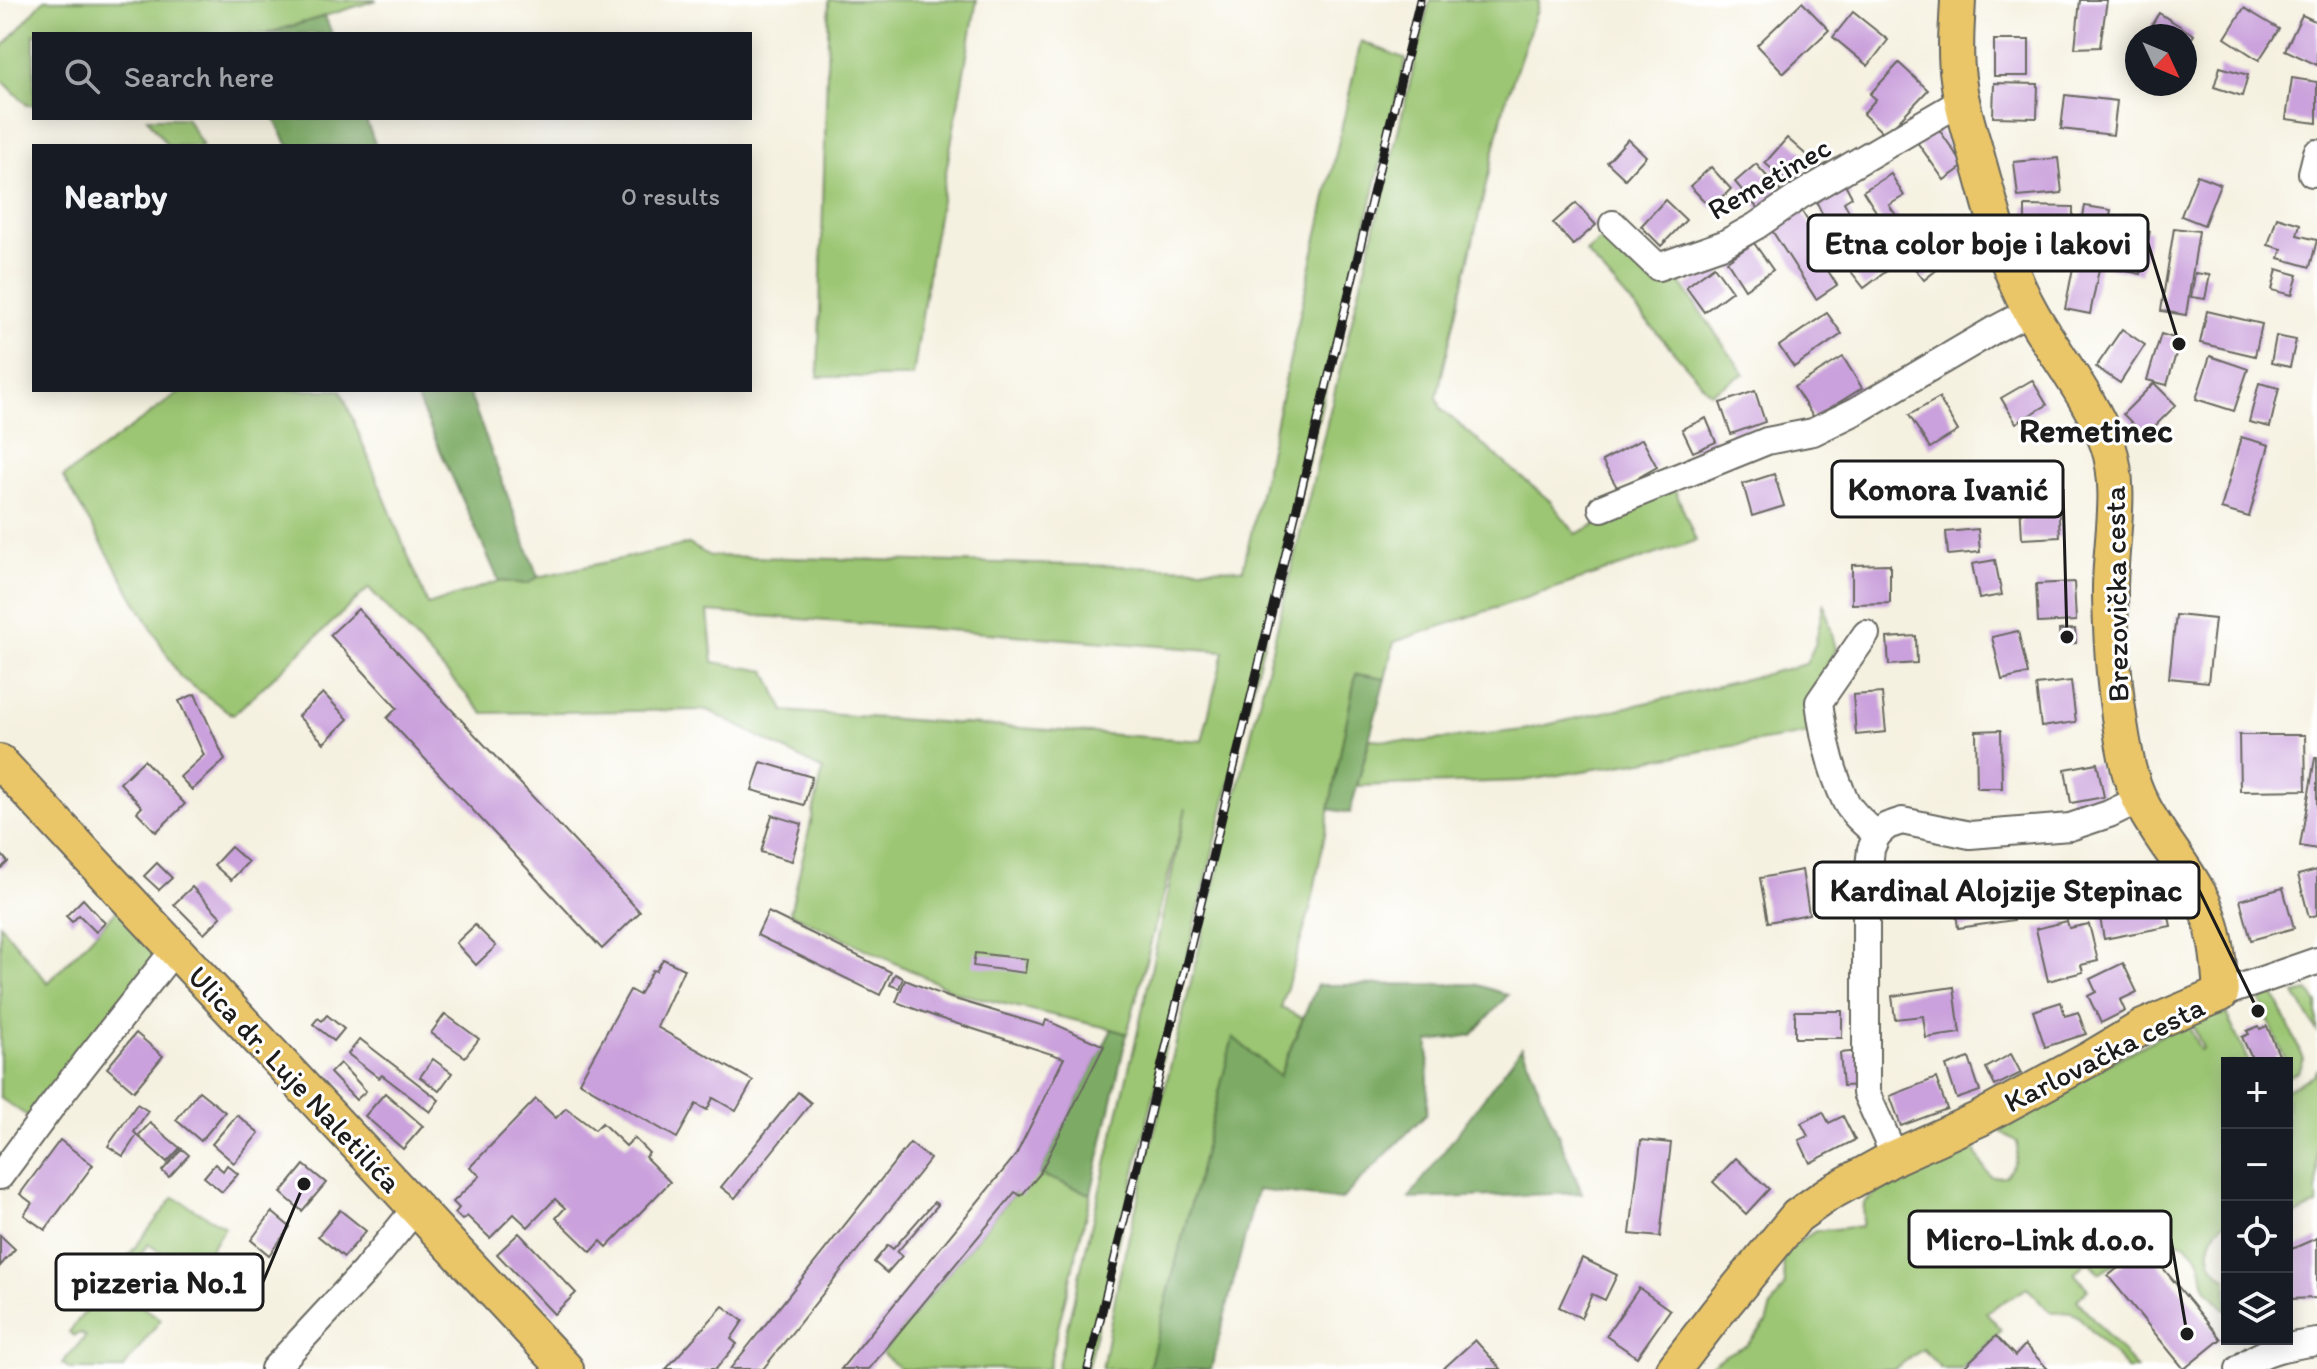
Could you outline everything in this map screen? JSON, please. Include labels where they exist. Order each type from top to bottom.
[{"type":"main road","name":"Brezovička cesta","points":[[1958,0],[1955,42],[1958,79],[1997,229],[2030,311],[2098,422],[2113,462],[2115,487],[2110,594],[2116,694],[2126,759],[2138,800],[2200,896],[2213,931],[2221,994]]},
{"type":"main road","name":"Ulica dr. Luje Naletilića","points":[[0,762],[566,1369]]},
{"type":"main road","name":"Karlovačka cesta","points":[[1674,1369],[1726,1300],[1797,1216],[1837,1188],[1895,1157],[1979,1119],[2143,1027],[2221,994]]},
{"type":"street","name":"Remetinec","points":[[1613,224],[1658,267],[1673,263],[1724,244],[1962,101]]},
{"type":"street","points":[[1602,508],[1754,446],[1813,432],[1856,411],[2030,311]]},
{"type":"street","points":[[1866,634],[1819,702],[1824,738],[1846,801],[1877,835]]},
{"type":"street","points":[[1895,1157],[1866,1093],[1866,893],[1871,849],[1877,835],[1887,826],[1902,821],[1970,835],[2070,827],[2138,800]]},
{"type":"street","name":"Ulica dr. Luje Naletilića","points":[[0,1176],[175,949]]},
{"type":"street","name":"Karlovačka cesta","points":[[2221,994],[2313,969]]},
{"type":"street","name":"Ulica dr. Luje Naletilića","points":[[274,1369],[364,1272],[416,1208]]},
{"type":"street","points":[[2239,1369],[2250,1360],[2277,1348],[2317,1342]]},
{"type":"green space","points":[[44,0],[377,0],[273,32],[32,32],[32,105],[27,105],[0,78],[0,50]]},
{"type":"green space","points":[[829,0],[977,0],[931,255],[913,377],[818,377]]},
{"type":"green space","points":[[1430,0],[1539,0],[1505,103],[1437,396],[1441,409],[1550,501],[1576,534],[1674,487],[1696,541],[1394,642],[1385,679],[1356,674],[1311,906],[1281,1008],[1303,1018],[1279,1076],[1233,1038],[1149,1369],[1102,1369],[1119,1277]]},
{"type":"green space","points":[[325,16],[331,32],[273,32]]},
{"type":"green space","points":[[1361,41],[1406,59],[1087,1369],[1057,1369],[1137,1035],[1186,808],[1127,1034],[958,993],[790,913],[823,770],[708,710],[483,713],[369,588],[233,715],[180,677],[63,477],[180,392],[342,392],[428,605],[499,581],[527,584],[538,577],[689,544],[710,556],[1243,569]],"holes":[[[708,612],[1224,651],[1202,741],[784,711],[766,671],[713,662]]]},
{"type":"green space","points":[[148,120],[187,120],[202,144],[166,144]]},
{"type":"green space","points":[[275,120],[366,120],[375,144],[287,144]]},
{"type":"green space","points":[[1613,230],[1673,273],[1744,374],[1710,393],[1586,252]]},
{"type":"green space","points":[[414,392],[469,392],[538,577],[527,584],[499,581]]},
{"type":"green space","points":[[1824,602],[1836,649],[1814,690],[1817,732],[1523,781],[1357,786],[1370,739],[1418,742],[1523,730],[1806,664],[1815,645]]},
{"type":"green space","points":[[1356,674],[1385,679],[1350,813],[1329,809]]},
{"type":"green space","points":[[118,909],[157,952],[32,1119],[0,1098],[0,924],[48,983]]},
{"type":"green space","points":[[1475,984],[1508,995],[1472,1035],[1429,1042],[1427,1113],[1341,1200],[1257,1190],[1211,1369],[1149,1369],[1233,1037],[1279,1076],[1317,985]]},
{"type":"green space","points":[[2309,991],[2317,1004],[2317,1031],[2295,994]]},
{"type":"green space","points":[[2274,994],[2304,1059],[2299,1071],[2293,1074],[2293,1057],[2284,1057],[2260,1000]]},
{"type":"green space","points":[[2219,1009],[2221,1015],[2226,1013],[2246,1057],[2221,1057],[2221,1226],[2214,1234],[2210,1250],[2214,1266],[2221,1274],[2221,1305],[2206,1287],[2196,1254],[2177,1241],[2162,1241],[2147,1248],[2144,1246],[2099,1273],[2088,1261],[2074,1273],[2088,1289],[2077,1300],[2137,1369],[2127,1369],[2078,1316],[2070,1312],[2052,1313],[2027,1288],[1986,1312],[2002,1330],[1962,1369],[1941,1369],[1923,1349],[1894,1369],[1705,1369],[1747,1345],[1766,1323],[1771,1307],[1785,1285],[1783,1263],[1788,1250],[1815,1231],[1862,1226],[1864,1203],[1898,1173],[1966,1141],[1992,1177],[2005,1176],[2016,1160],[2017,1142],[2001,1132],[2000,1121],[2187,1022],[2200,1050],[2203,1049],[2191,1021]]},
{"type":"green space","points":[[1112,1029],[1127,1034],[1091,1194],[1039,1174]]},
{"type":"green space","points":[[1522,1047],[1582,1193],[1409,1199],[1409,1198]]},
{"type":"green space","points":[[2317,1070],[2317,1205],[2293,1216],[2293,1086],[2313,1076]]},
{"type":"green space","points":[[1039,1174],[1091,1194],[1048,1369],[900,1369],[882,1353],[1015,1192]]},
{"type":"green space","points":[[174,1197],[225,1227],[193,1274],[148,1244],[116,1290],[161,1319],[123,1369],[70,1369],[62,1363],[86,1336],[80,1333],[74,1336],[69,1332]]},
{"type":"building","points":[[2080,0],[2107,0],[2100,47],[2075,48]]},
{"type":"building","points":[[1802,2],[1829,30],[1784,73],[1757,45]]},
{"type":"building","points":[[2244,8],[2279,29],[2259,60],[2225,38]]},
{"type":"building","points":[[1853,12],[1888,40],[1868,66],[1833,37]]},
{"type":"building","points":[[2159,13],[2176,24],[2152,24]]},
{"type":"building","points":[[2302,15],[2317,22],[2317,65],[2285,50]]},
{"type":"building","points":[[1994,40],[2029,40],[2029,76],[1994,76]]},
{"type":"building","points":[[1899,63],[1928,90],[1885,135],[1863,114],[1876,99],[1870,94]]},
{"type":"building","points":[[2220,67],[2248,75],[2242,96],[2214,87]]},
{"type":"building","points":[[2292,78],[2317,82],[2317,123],[2286,119]]},
{"type":"building","points":[[1994,83],[2038,84],[2037,118],[1993,117]]},
{"type":"building","points":[[2065,95],[2117,101],[2113,135],[2061,129]]},
{"type":"building","points":[[1938,128],[1964,166],[1944,180],[1917,142]]},
{"type":"building","points":[[1787,138],[1812,160],[1790,185],[1765,163]]},
{"type":"building","points":[[1628,139],[1646,156],[1625,179],[1607,162]]},
{"type":"building","points":[[2058,158],[2062,193],[2018,197],[2014,162]]},
{"type":"building","points":[[1756,164],[1781,192],[1760,211],[1735,182]]},
{"type":"building","points":[[1711,167],[1731,189],[1711,208],[1690,186]]},
{"type":"building","points":[[1891,174],[1904,196],[1889,205],[1902,224],[1889,232],[1863,191]]},
{"type":"building","points":[[2197,175],[2220,184],[2204,225],[2181,216]]},
{"type":"building","points":[[1844,182],[1852,197],[1844,202],[1854,221],[1831,232],[1814,197]]},
{"type":"building","points":[[1665,200],[1686,220],[1661,246],[1641,226]]},
{"type":"building","points":[[1576,203],[1596,225],[1573,245],[1553,223]]},
{"type":"building","points":[[2025,206],[2073,207],[2073,243],[2025,243]]},
{"type":"building","points":[[2085,206],[2111,210],[2090,314],[2065,309]]},
{"type":"building","points":[[1801,210],[1821,242],[1813,247],[1837,285],[1816,299],[1771,229]]},
{"type":"building","points":[[2277,217],[2300,224],[2297,235],[2317,240],[2310,267],[2279,258],[2282,249],[2268,245]]},
{"type":"building","points":[[2111,223],[2150,231],[2141,274],[2102,266]]},
{"type":"building","points":[[2174,228],[2199,231],[2186,315],[2161,311]]},
{"type":"building","points":[[1930,236],[1949,260],[1924,280],[1905,256]]},
{"type":"building","points":[[1886,240],[1901,260],[1864,288],[1849,269]]},
{"type":"building","points":[[1754,243],[1773,270],[1745,289],[1727,261]]},
{"type":"building","points":[[1714,266],[1732,291],[1704,312],[1686,287]]},
{"type":"building","points":[[2277,269],[2298,275],[2292,295],[2272,290]]},
{"type":"building","points":[[2195,273],[2210,275],[2205,299],[2191,297]]},
{"type":"building","points":[[2207,311],[2262,324],[2255,356],[2200,343]]},
{"type":"building","points":[[1827,313],[1842,334],[1794,367],[1779,346]]},
{"type":"building","points":[[2122,329],[2145,345],[2120,383],[2096,367]]},
{"type":"building","points":[[2161,334],[2180,340],[2167,385],[2147,380]]},
{"type":"building","points":[[2276,336],[2296,340],[2290,367],[2271,363]]},
{"type":"building","points":[[2210,356],[2248,369],[2234,411],[2196,399]]},
{"type":"building","points":[[1843,357],[1862,388],[1814,418],[1794,387]]},
{"type":"building","points":[[2032,380],[2047,405],[2016,423],[2001,398]]},
{"type":"building","points":[[2154,383],[2176,405],[2145,436],[2123,414]]},
{"type":"building","points":[[2259,383],[2279,388],[2270,427],[2249,422]]},
{"type":"building","points":[[1755,391],[1765,422],[1731,434],[1720,403]]},
{"type":"building","points":[[1939,398],[1958,431],[1930,448],[1909,415]]},
{"type":"building","points":[[1706,418],[1716,442],[1693,452],[1682,429]]},
{"type":"building","points":[[2241,437],[2269,445],[2249,517],[2221,509]]},
{"type":"building","points":[[1642,439],[1657,467],[1618,489],[1602,461]]},
{"type":"building","points":[[1774,474],[1784,506],[1752,516],[1743,484]]},
{"type":"building","points":[[2058,498],[2060,537],[2022,539],[2020,500]]},
{"type":"building","points":[[1978,529],[1980,552],[1948,555],[1946,532]]},
{"type":"building","points":[[1995,560],[2002,595],[1979,599],[1972,564]]},
{"type":"building","points":[[1890,564],[1890,603],[1852,604],[1852,565]]},
{"type":"building","points":[[2074,582],[2076,621],[2038,623],[2036,584]]},
{"type":"building","points":[[358,609],[640,912],[602,949],[387,718],[397,708],[330,635]]},
{"type":"building","points":[[2176,615],[2215,619],[2208,682],[2169,678]]},
{"type":"building","points":[[2075,629],[2076,643],[2060,644],[2059,630]]},
{"type":"building","points":[[2018,631],[2028,674],[2002,680],[1992,637]]},
{"type":"building","points":[[1916,636],[1917,663],[1889,665],[1887,638]]},
{"type":"building","points":[[2071,681],[2076,722],[2041,727],[2036,685]]},
{"type":"building","points":[[323,693],[348,719],[324,743],[298,716]]},
{"type":"building","points":[[1882,693],[1886,732],[1856,735],[1853,695]]},
{"type":"building","points":[[195,694],[225,760],[192,790],[180,777],[204,755],[179,701]]},
{"type":"building","points":[[2001,730],[2002,788],[1977,788],[1976,731]]},
{"type":"building","points":[[2239,735],[2305,735],[2306,790],[2240,791]]},
{"type":"building","points":[[2317,758],[2317,849],[2300,846]]},
{"type":"building","points":[[144,760],[185,804],[156,832],[137,812],[142,807],[120,783]]},
{"type":"building","points":[[761,762],[812,777],[804,805],[752,790]]},
{"type":"building","points":[[2097,763],[2104,797],[2071,803],[2065,769]]},
{"type":"building","points":[[772,815],[802,824],[792,861],[761,852]]},
{"type":"building","points":[[231,847],[248,862],[231,880],[214,865]]},
{"type":"building","points":[[0,853],[8,862],[0,869]]},
{"type":"building","points":[[157,863],[172,878],[159,890],[144,876]]},
{"type":"building","points":[[1802,870],[1809,914],[1768,922],[1760,878]]},
{"type":"building","points":[[2317,870],[2317,915],[2309,917],[2298,875]]},
{"type":"building","points":[[2092,874],[2094,887],[2136,879],[2141,908],[2166,903],[2171,926],[2104,939],[2098,907],[2044,917],[2038,884]]},
{"type":"building","points":[[2008,881],[2014,920],[1958,928],[1953,889]]},
{"type":"building","points":[[192,887],[221,917],[204,934],[174,904]]},
{"type":"building","points":[[2283,888],[2294,928],[2251,940],[2240,900]]},
{"type":"building","points":[[83,899],[105,923],[96,932],[79,915],[72,922],[66,916]]},
{"type":"building","points":[[768,912],[891,972],[880,995],[757,935]]},
{"type":"building","points":[[2067,921],[2069,928],[2089,924],[2098,961],[2081,965],[2083,972],[2048,981],[2036,929]]},
{"type":"building","points":[[475,925],[496,946],[476,965],[456,943]]},
{"type":"building","points":[[975,953],[1027,959],[1025,973],[973,966]]},
{"type":"building","points":[[663,959],[684,969],[657,1027],[753,1081],[736,1111],[713,1098],[707,1110],[696,1104],[677,1138],[579,1082],[630,990],[639,995]]},
{"type":"building","points":[[2123,963],[2137,992],[2120,1000],[2125,1011],[2101,1023],[2088,996],[2096,992],[2090,979]]},
{"type":"building","points":[[895,974],[903,978],[899,988],[890,985]]},
{"type":"building","points":[[905,980],[948,997],[1044,1026],[1046,1020],[1104,1046],[1039,1175],[1021,1196],[1015,1192],[869,1369],[841,1369],[1016,1155],[1064,1058],[896,1002]]},
{"type":"building","points":[[1954,987],[1960,1033],[1926,1038],[1923,1016],[1895,1019],[1892,996]]},
{"type":"building","points":[[2061,1002],[2065,1016],[2078,1012],[2086,1034],[2045,1047],[2033,1011]]},
{"type":"building","points":[[1795,1011],[1842,1011],[1842,1038],[1795,1038]]},
{"type":"building","points":[[445,1014],[479,1039],[465,1057],[431,1033]]},
{"type":"building","points":[[327,1015],[344,1029],[334,1041],[313,1024]]},
{"type":"building","points":[[2267,1026],[2279,1055],[2251,1057],[2242,1037],[2249,1034],[2247,1031]]},
{"type":"building","points":[[136,1033],[163,1056],[134,1091],[107,1068]]},
{"type":"building","points":[[360,1039],[439,1100],[430,1112],[382,1075],[379,1078],[348,1054]]},
{"type":"building","points":[[1861,1051],[1863,1085],[1843,1086],[1840,1053]]},
{"type":"building","points":[[2011,1054],[2021,1073],[1995,1086],[1986,1068]]},
{"type":"building","points":[[1969,1058],[1980,1091],[1957,1099],[1946,1066]]},
{"type":"building","points":[[433,1059],[452,1073],[439,1091],[420,1077]]},
{"type":"building","points":[[340,1063],[366,1091],[356,1100],[330,1073]]},
{"type":"building","points":[[1936,1078],[1947,1109],[1901,1126],[1890,1096]]},
{"type":"building","points":[[199,1091],[225,1112],[201,1141],[176,1120]]},
{"type":"building","points":[[798,1092],[811,1103],[735,1198],[721,1187]]},
{"type":"building","points":[[385,1093],[423,1126],[403,1149],[365,1116]]},
{"type":"building","points":[[536,1099],[556,1118],[566,1108],[595,1130],[602,1123],[626,1146],[634,1138],[649,1153],[645,1157],[670,1182],[607,1247],[601,1241],[591,1252],[556,1218],[565,1208],[555,1199],[528,1227],[514,1214],[490,1238],[467,1216],[462,1220],[455,1213],[459,1208],[453,1202],[480,1176],[470,1167]]},
{"type":"building","points":[[137,1104],[148,1111],[123,1156],[108,1146]]},
{"type":"building","points":[[1823,1112],[1829,1123],[1843,1116],[1855,1140],[1810,1163],[1799,1140],[1808,1136],[1801,1123]]},
{"type":"building","points":[[237,1115],[259,1133],[234,1163],[212,1144]]},
{"type":"building","points":[[150,1123],[180,1148],[167,1162],[138,1136]]},
{"type":"building","points":[[60,1140],[93,1165],[45,1230],[24,1215],[32,1203],[20,1194]]},
{"type":"building","points":[[1641,1140],[1671,1143],[1660,1237],[1630,1234]]},
{"type":"building","points":[[910,1143],[930,1159],[763,1369],[730,1369]]},
{"type":"building","points":[[182,1149],[189,1155],[169,1177],[162,1171]]},
{"type":"building","points":[[1736,1158],[1769,1189],[1746,1214],[1713,1182]]},
{"type":"building","points":[[215,1164],[223,1171],[227,1165],[238,1174],[222,1192],[204,1177]]},
{"type":"building","points":[[304,1165],[326,1183],[302,1211],[281,1193]]},
{"type":"building","points":[[934,1202],[938,1205],[897,1252],[902,1256],[887,1273],[874,1262],[888,1245],[893,1249]]},
{"type":"building","points":[[340,1210],[366,1231],[344,1257],[318,1236]]},
{"type":"building","points":[[272,1212],[290,1227],[269,1255],[251,1240]]},
{"type":"building","points":[[519,1233],[576,1293],[554,1314],[497,1254]]},
{"type":"building","points":[[0,1235],[15,1249],[0,1266]]},
{"type":"building","points":[[2317,1238],[2317,1298],[2293,1299],[2293,1248]]},
{"type":"building","points":[[2145,1246],[2221,1339],[2184,1369],[2108,1276]]},
{"type":"building","points":[[1582,1258],[1617,1275],[1605,1300],[1592,1294],[1581,1318],[1559,1307]]},
{"type":"building","points":[[1639,1288],[1670,1310],[1637,1357],[1606,1336]]},
{"type":"building","points":[[723,1306],[743,1321],[731,1339],[737,1344],[716,1369],[666,1369]]},
{"type":"building","points":[[1996,1336],[2015,1356],[2025,1345],[2048,1369],[1962,1369]]},
{"type":"building","points":[[1475,1340],[1501,1369],[1443,1369]]},
{"type":"railway","points":[[1088,1369],[1420,0]]},
{"type":"place","name":"Etna color boje i lakovi","points":[[2179,344]]},
{"type":"place","name":"Komora Ivanić","points":[[2067,637]]},
{"type":"place","name":"Kardinal Alojzije Stepinac","points":[[2258,1011]]},
{"type":"place","name":"pizzeria No.1","points":[[304,1184]]},
{"type":"place","name":"Micro-Link d.o.o.","points":[[2187,1334]]},
{"type":"district","name":"Remetinec","points":[[2096,430]]}]
